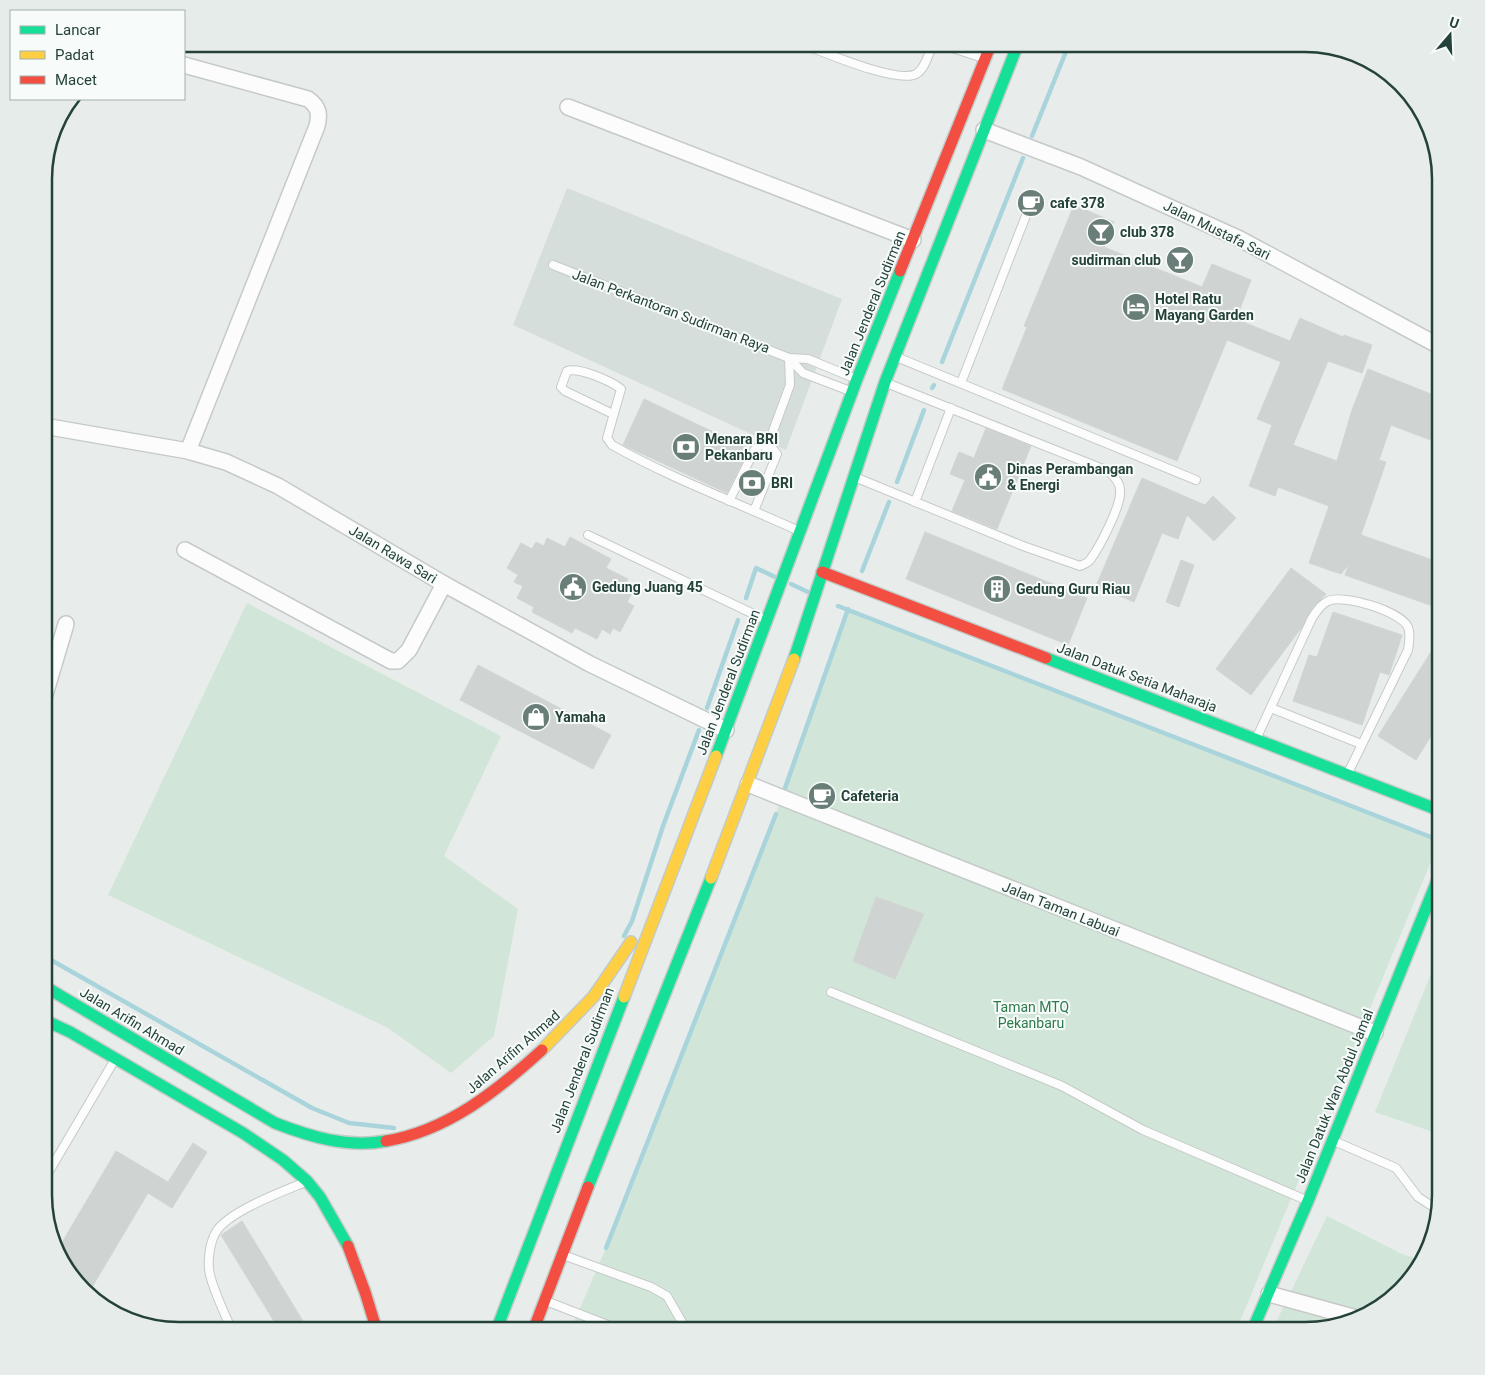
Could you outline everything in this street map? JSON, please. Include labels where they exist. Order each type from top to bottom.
[{"type":"main road","name":"Jalan Jenderal Sudirman","points":[[501,1322],[517,1290],[650,925],[672,873],[768,621],[852,392],[987,53]]},
{"type":"main road","points":[[535,1322],[541,1299],[558,1253],[748,784],[790,672],[885,382],[1014,53]]},
{"type":"main road","name":"Jalan Datuk Setia Maharaja","points":[[822,572],[1432,808]]},
{"type":"main road","name":"Jalan Arifin Ahmad","points":[[53,991],[275,1122],[317,1138],[364,1144],[395,1140],[429,1131],[465,1113],[510,1078],[576,1018],[620,963],[672,873]]},
{"type":"main road","name":"Jalan Datuk Wan Abdul Jamal","points":[[1256,1322],[1308,1201],[1432,893]]},
{"type":"main road","points":[[53,1024],[70,1032],[259,1142],[307,1182],[319,1197],[353,1255],[375,1322]]},
{"type":"street","points":[[185,65],[308,99],[315,104],[318,111],[316,126],[188,451]]},
{"type":"street","points":[[568,107],[913,240]]},
{"type":"street","name":"Jalan Mustafa Sari","points":[[984,130],[1081,167],[1240,239],[1432,342]]},
{"type":"street","name":"Jalan Rawa Sari","points":[[53,428],[188,451],[226,462],[278,486],[444,584],[590,664],[726,730]]},
{"type":"street","points":[[185,550],[391,661],[398,661],[409,650],[444,584]]},
{"type":"street","points":[[53,668],[66,624]]},
{"type":"street","name":"Jalan Taman Labuai","points":[[748,784],[1375,1033]]},
{"type":"street","points":[[1269,1294],[1347,1315]]},
{"type":"lane","points":[[826,53],[875,71],[905,76],[915,75],[921,70],[929,53]]},
{"type":"lane","points":[[967,53],[985,59]]},
{"type":"lane","points":[[961,383],[1032,200]]},
{"type":"lane","name":"Jalan Perkantoran Sudirman Raya","points":[[553,265],[790,358],[808,359],[857,379]]},
{"type":"lane","points":[[895,356],[1196,480]]},
{"type":"lane","points":[[773,432],[790,384],[790,358]]},
{"type":"lane","name":"Jalan Perkantoran Sudirman Raya","points":[[790,358],[803,373],[852,392]]},
{"type":"lane","points":[[613,414],[565,391],[561,386],[567,371],[572,369],[581,370],[619,387],[621,391],[607,438],[612,445],[684,483],[754,510],[800,532]]},
{"type":"lane","points":[[853,477],[1023,546],[1080,566],[1089,562],[1117,507],[1120,491],[1116,478],[1108,471],[885,382]]},
{"type":"lane","points":[[915,502],[951,408]]},
{"type":"lane","points":[[729,501],[755,449],[761,445],[767,446],[777,454],[754,510]]},
{"type":"lane","points":[[588,535],[768,621]]},
{"type":"lane","points":[[1256,739],[1312,618],[1320,606],[1330,600],[1342,599],[1379,609],[1400,618],[1408,627],[1410,639],[1408,650],[1347,775]]},
{"type":"lane","points":[[1271,708],[1362,744]]},
{"type":"lane","points":[[831,992],[1062,1086],[1143,1130],[1308,1201]]},
{"type":"lane","points":[[53,1165],[115,1059]]},
{"type":"lane","points":[[1332,1140],[1396,1168],[1418,1197],[1431,1206]]},
{"type":"lane","points":[[229,1322],[209,1271],[211,1241],[216,1230],[232,1217],[266,1198],[307,1182]]},
{"type":"lane","points":[[558,1253],[651,1287],[667,1296],[682,1322]]},
{"type":"lane","points":[[541,1299],[600,1322]]},
{"type":"shaded area","points":[[567,188],[842,299],[786,450],[513,325]]},
{"type":"green space","points":[[247,603],[501,736],[444,856],[518,909],[494,1036],[451,1073],[388,1028],[108,895]]},
{"type":"green space","name":"Taman MTQ Pekanbaru","points":[[848,609],[1432,837],[1432,859],[1240,1322],[574,1322],[629,1195],[774,819]]},
{"type":"green space","points":[[1432,971],[1432,1132],[1375,1112]]},
{"type":"green space","points":[[1327,1216],[1400,1253],[1415,1259],[1406,1273],[1389,1291],[1376,1301],[1354,1313],[1330,1320],[1314,1322],[1276,1322]]},
{"type":"building","points":[[1074,205],[1114,222],[1104,247],[1202,287],[1212,264],[1251,280],[1236,319],[1290,341],[1300,318],[1343,337],[1344,335],[1372,345],[1362,373],[1328,361],[1293,445],[1337,461],[1352,410],[1368,369],[1432,394],[1432,441],[1391,425],[1379,460],[1386,462],[1361,535],[1432,560],[1432,606],[1345,575],[1349,564],[1341,574],[1309,563],[1329,506],[1278,487],[1275,496],[1249,486],[1272,425],[1257,419],[1281,362],[1227,340],[1177,461],[1002,389],[1027,327],[1024,326]]},
{"type":"building","name":"Menara BRI Pekanbaru","points":[[644,399],[749,449],[727,493],[623,445]]},
{"type":"building","name":"Dinas Perambangan & Energi","points":[[986,428],[1031,446],[997,529],[952,511],[965,480],[950,474],[959,452],[974,458]]},
{"type":"building","points":[[1142,478],[1205,505],[1213,496],[1236,518],[1214,541],[1187,515],[1178,539],[1162,533],[1134,602],[1096,586]]},
{"type":"building","name":"Gedung Guru Riau","points":[[925,532],[1087,598],[1068,645],[906,579]]},
{"type":"building","name":"Gedung Juang 45","points":[[570,537],[611,559],[606,568],[628,579],[623,588],[632,593],[627,602],[634,606],[620,632],[613,628],[610,634],[602,629],[597,639],[575,628],[572,633],[532,612],[534,607],[517,598],[523,586],[514,582],[518,575],[507,568],[521,543],[532,549],[536,542],[544,546],[547,538],[565,547]]},
{"type":"building","points":[[1181,560],[1194,565],[1179,607],[1166,602]]},
{"type":"building","points":[[1291,568],[1326,594],[1313,607],[1302,627],[1251,695],[1216,669]]},
{"type":"building","points":[[1333,612],[1402,635],[1389,675],[1380,672],[1362,725],[1293,701],[1309,655],[1317,657]]},
{"type":"building","points":[[1432,650],[1432,734],[1416,760],[1378,736]]},
{"type":"building","name":"Yamaha","points":[[478,665],[611,735],[593,769],[460,700]]},
{"type":"building","points":[[876,897],[924,914],[895,979],[853,961]]},
{"type":"building","points":[[193,1143],[207,1152],[172,1208],[148,1193],[92,1287],[74,1266],[62,1243],[116,1151],[168,1182]]},
{"type":"building","points":[[242,1221],[304,1322],[274,1322],[221,1235]]},
{"type":"waterway","points":[[1032,136],[1065,53]]},
{"type":"waterway","points":[[942,362],[1023,158]]},
{"type":"waterway","points":[[897,482],[924,410]]},
{"type":"waterway","points":[[862,571],[889,502]]},
{"type":"waterway","points":[[746,598],[756,568],[775,577]]},
{"type":"waterway","points":[[791,584],[808,592]]},
{"type":"waterway","points":[[838,606],[1432,837]]},
{"type":"waterway","points":[[784,791],[848,609]]},
{"type":"waterway","points":[[707,708],[738,620]]},
{"type":"waterway","points":[[624,936],[632,921],[663,826],[699,730]]},
{"type":"waterway","points":[[606,1248],[776,814]]},
{"type":"waterway","points":[[53,961],[312,1108],[349,1123],[394,1128]]},
{"type":"traffic: fast","points":[[794,659],[885,382],[1014,53]]},
{"type":"traffic: fast","points":[[716,756],[857,379],[900,271]]},
{"type":"traffic: fast","points":[[1046,658],[1432,808]]},
{"type":"traffic: fast","points":[[588,1187],[711,878]]},
{"type":"traffic: fast","points":[[1256,1322],[1308,1201],[1432,893]]},
{"type":"traffic: fast","points":[[53,991],[275,1123],[329,1140],[357,1143],[386,1141]]},
{"type":"traffic: fast","points":[[499,1322],[624,997]]},
{"type":"traffic: fast","points":[[53,1024],[70,1032],[243,1133],[283,1160],[307,1181],[320,1197],[348,1246]]},
{"type":"traffic: slow","points":[[711,878],[794,659]]},
{"type":"traffic: slow","points":[[624,997],[716,756]]},
{"type":"traffic: slow","points":[[542,1050],[594,996],[631,942]]},
{"type":"traffic: jam","points":[[900,271],[987,53]]},
{"type":"traffic: jam","points":[[822,572],[1046,658]]},
{"type":"traffic: jam","points":[[386,1141],[408,1136],[450,1119],[489,1094],[542,1050]]},
{"type":"traffic: jam","points":[[536,1322],[588,1187]]},
{"type":"traffic: jam","points":[[348,1246],[374,1322]]},
{"type":"place","name":"cafe 378","points":[[1031,203]]},
{"type":"place","name":"club 378","points":[[1101,232]]},
{"type":"place","name":"sudirman club","points":[[1180,260]]},
{"type":"place","name":"Hotel Ratu Mayang Garden","points":[[1136,307]]},
{"type":"place","name":"Menara BRI Pekanbaru","points":[[686,447]]},
{"type":"place","name":"Dinas Perambangan & Energi","points":[[988,477]]},
{"type":"place","name":"BRI","points":[[752,483]]},
{"type":"place","name":"Gedung Juang 45","points":[[573,587]]},
{"type":"place","name":"Gedung Guru Riau","points":[[997,589]]},
{"type":"place","name":"Yamaha","points":[[536,717]]},
{"type":"place","name":"Cafeteria","points":[[822,796]]}]
